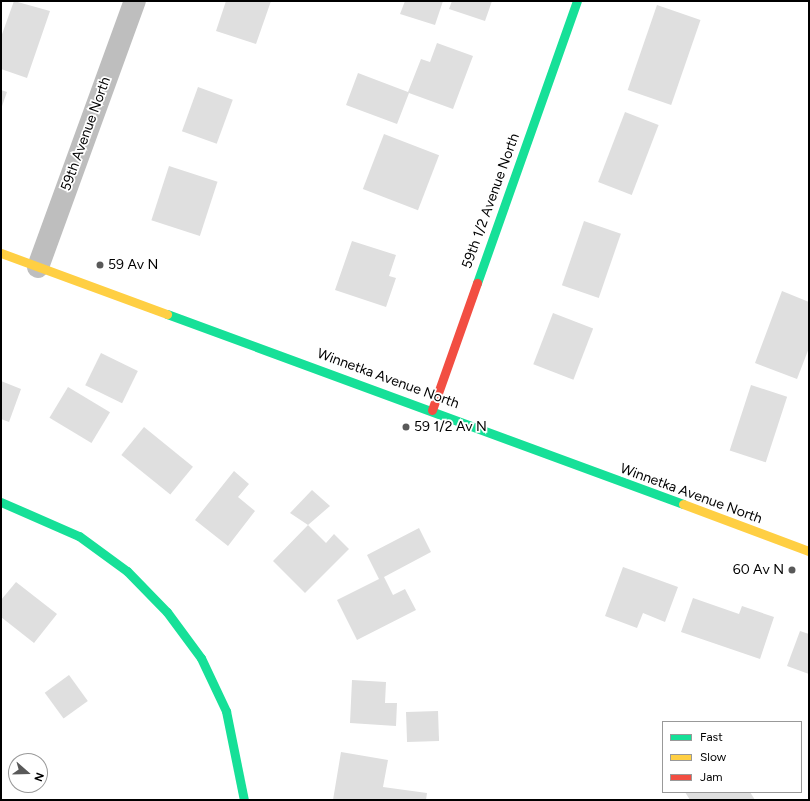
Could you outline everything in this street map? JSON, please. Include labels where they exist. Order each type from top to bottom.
[{"type":"street","name":"59th Avenue North","points":[[38,267],[135,1]]},
{"type":"street","name":"59th 1/2 Avenue North","points":[[432,410],[577,1]]},
{"type":"street","name":"Winnetka Avenue North","points":[[1,253],[432,410],[809,551]]},
{"type":"street","points":[[1,502],[79,536],[127,571],[167,612],[201,658],[226,712],[244,800]]},
{"type":"building","points":[[14,1],[50,11],[27,78],[1,69],[1,37]]},
{"type":"building","points":[[226,1],[271,1],[256,44],[216,31]]},
{"type":"building","points":[[405,1],[443,1],[435,25],[400,14]]},
{"type":"building","points":[[452,1],[492,1],[485,21],[449,9]]},
{"type":"building","points":[[657,5],[700,20],[671,105],[628,90]]},
{"type":"building","points":[[437,43],[473,56],[453,109],[409,93],[397,124],[346,105],[358,73],[408,92],[421,59],[430,62]]},
{"type":"building","points":[[198,87],[233,100],[217,144],[182,131]]},
{"type":"building","points":[[1,90],[7,92],[1,109]]},
{"type":"building","points":[[625,112],[659,125],[632,195],[598,182]]},
{"type":"building","points":[[384,134],[439,155],[418,210],[363,189]]},
{"type":"building","points":[[169,166],[218,182],[200,236],[151,220]]},
{"type":"building","points":[[584,221],[621,234],[599,298],[562,285]]},
{"type":"building","points":[[352,241],[396,255],[389,276],[396,278],[386,307],[335,290]]},
{"type":"building","points":[[782,291],[809,302],[809,348],[797,379],[755,363]]},
{"type":"building","points":[[553,313],[593,328],[573,380],[533,364]]},
{"type":"building","points":[[101,353],[138,371],[122,403],[85,385]]},
{"type":"building","points":[[1,381],[21,389],[9,422],[1,419]]},
{"type":"building","points":[[751,385],[787,397],[766,462],[730,451]]},
{"type":"building","points":[[68,387],[110,412],[91,443],[49,418]]},
{"type":"building","points":[[144,427],[193,467],[170,495],[121,455]]},
{"type":"building","points":[[234,471],[249,484],[238,497],[255,511],[228,546],[195,520]]},
{"type":"building","points":[[312,490],[330,506],[308,525],[290,513]]},
{"type":"building","points":[[308,525],[326,543],[334,534],[349,549],[305,593],[273,561]]},
{"type":"building","points":[[419,528],[431,552],[384,577],[393,595],[405,589],[416,610],[357,640],[337,600],[379,579],[367,555]]},
{"type":"building","points":[[623,567],[678,587],[665,622],[643,613],[637,628],[605,616]]},
{"type":"building","points":[[16,582],[57,614],[34,643],[1,617],[1,600]]},
{"type":"building","points":[[693,598],[739,614],[742,606],[774,617],[760,659],[681,632]]},
{"type":"building","points":[[800,631],[809,634],[809,674],[787,666]]},
{"type":"building","points":[[69,675],[88,701],[64,719],[45,693]]},
{"type":"building","points":[[352,680],[386,682],[385,703],[397,703],[396,726],[350,723]]},
{"type":"building","points":[[438,711],[439,741],[407,742],[406,712]]},
{"type":"building","points":[[341,752],[388,760],[383,787],[427,793],[426,800],[333,800]]},
{"type":"building","points":[[686,793],[751,793],[755,800],[690,800]]},
{"type":"traffic: fast","points":[[477,283],[577,1]]},
{"type":"traffic: fast","points":[[167,314],[683,504]]},
{"type":"traffic: fast","points":[[1,502],[79,536],[127,571],[167,612],[201,658],[226,711],[244,800]]},
{"type":"traffic: slow","points":[[1,253],[167,314]]},
{"type":"traffic: slow","points":[[683,504],[809,551]]},
{"type":"traffic: jam","points":[[432,410],[477,283]]},
{"type":"place","name":"59 Av N","points":[[100,265]]},
{"type":"place","name":"59 1/2 Av N","points":[[406,427]]},
{"type":"place","name":"60 Av N","points":[[792,570]]}]
